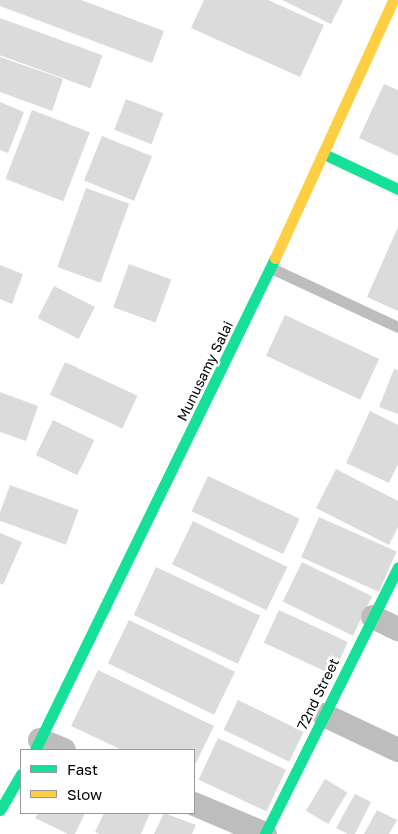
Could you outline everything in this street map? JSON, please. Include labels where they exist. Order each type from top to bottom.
[{"type":"main road","name":"Munusamy Salai","points":[[38,745],[271,268],[393,0]]},
{"type":"main road","points":[[324,154],[398,189]]},
{"type":"main road","name":"72nd Street","points":[[265,834],[398,567]]},
{"type":"main road","points":[[0,810],[20,776]]},
{"type":"street","points":[[373,617],[398,629]]},
{"type":"street","points":[[324,715],[398,750]]},
{"type":"street","points":[[38,745],[59,749]]},
{"type":"street","points":[[195,804],[265,834]]},
{"type":"lane","points":[[271,268],[398,327]]},
{"type":"building","points":[[0,0],[81,0],[164,31],[152,63],[0,6]]},
{"type":"building","points":[[204,0],[268,0],[324,25],[300,77],[191,28]]},
{"type":"building","points":[[282,0],[343,0],[331,24]]},
{"type":"building","points":[[0,18],[102,55],[90,88],[0,55]]},
{"type":"building","points":[[0,57],[63,79],[52,111],[0,92]]},
{"type":"building","points":[[384,84],[398,90],[398,156],[359,138]]},
{"type":"building","points":[[126,99],[163,113],[152,144],[114,130]]},
{"type":"building","points":[[0,102],[24,112],[8,153],[0,150]]},
{"type":"building","points":[[32,110],[90,132],[63,201],[5,179]]},
{"type":"building","points":[[102,136],[152,156],[134,201],[84,181]]},
{"type":"building","points":[[86,188],[129,204],[100,283],[57,267]]},
{"type":"building","points":[[398,227],[398,311],[367,297]]},
{"type":"building","points":[[129,264],[171,279],[156,323],[113,307]]},
{"type":"building","points":[[0,265],[23,274],[12,304],[0,299]]},
{"type":"building","points":[[54,286],[95,307],[79,339],[38,318]]},
{"type":"building","points":[[285,315],[379,359],[360,400],[266,356]]},
{"type":"building","points":[[65,362],[138,396],[122,428],[50,395]]},
{"type":"building","points":[[394,369],[398,370],[398,414],[379,407]]},
{"type":"building","points":[[0,392],[38,406],[26,441],[0,432]]},
{"type":"building","points":[[370,411],[398,425],[398,464],[389,483],[346,463]]},
{"type":"building","points":[[53,420],[94,440],[77,475],[36,455]]},
{"type":"building","points":[[336,469],[398,501],[398,527],[389,545],[316,508]]},
{"type":"building","points":[[208,476],[300,519],[283,554],[192,511]]},
{"type":"building","points":[[10,485],[79,510],[66,545],[0,521],[0,512]]},
{"type":"building","points":[[319,517],[397,552],[379,592],[301,557]]},
{"type":"building","points":[[193,521],[287,567],[266,610],[172,564]]},
{"type":"building","points":[[0,533],[22,542],[3,585],[0,583]]},
{"type":"building","points":[[302,562],[372,596],[353,636],[283,602]]},
{"type":"building","points":[[156,567],[260,616],[238,664],[134,615]]},
{"type":"building","points":[[279,610],[348,642],[333,675],[264,643]]},
{"type":"building","points":[[129,620],[235,672],[214,715],[108,663]]},
{"type":"building","points":[[98,670],[214,726],[195,765],[195,749],[120,749],[71,726]]},
{"type":"building","points":[[238,700],[304,732],[289,762],[224,730]]},
{"type":"building","points":[[218,738],[286,770],[267,811],[199,780]]},
{"type":"building","points":[[325,779],[347,792],[328,824],[306,811]]},
{"type":"building","points":[[355,794],[371,802],[355,834],[348,834],[336,828]]},
{"type":"building","points":[[377,810],[397,820],[389,834],[364,834]]},
{"type":"building","points":[[37,814],[85,814],[75,834],[68,834],[35,818]]},
{"type":"building","points":[[104,814],[150,814],[141,834],[100,834],[95,832]]},
{"type":"building","points":[[164,814],[196,825],[192,834],[154,834]]},
{"type":"traffic: fast","points":[[324,154],[398,189]]},
{"type":"traffic: fast","points":[[35,749],[275,258]]},
{"type":"traffic: fast","points":[[265,834],[398,567]]},
{"type":"traffic: fast","points":[[0,810],[20,776]]},
{"type":"traffic: slow","points":[[275,258],[393,0]]}]
